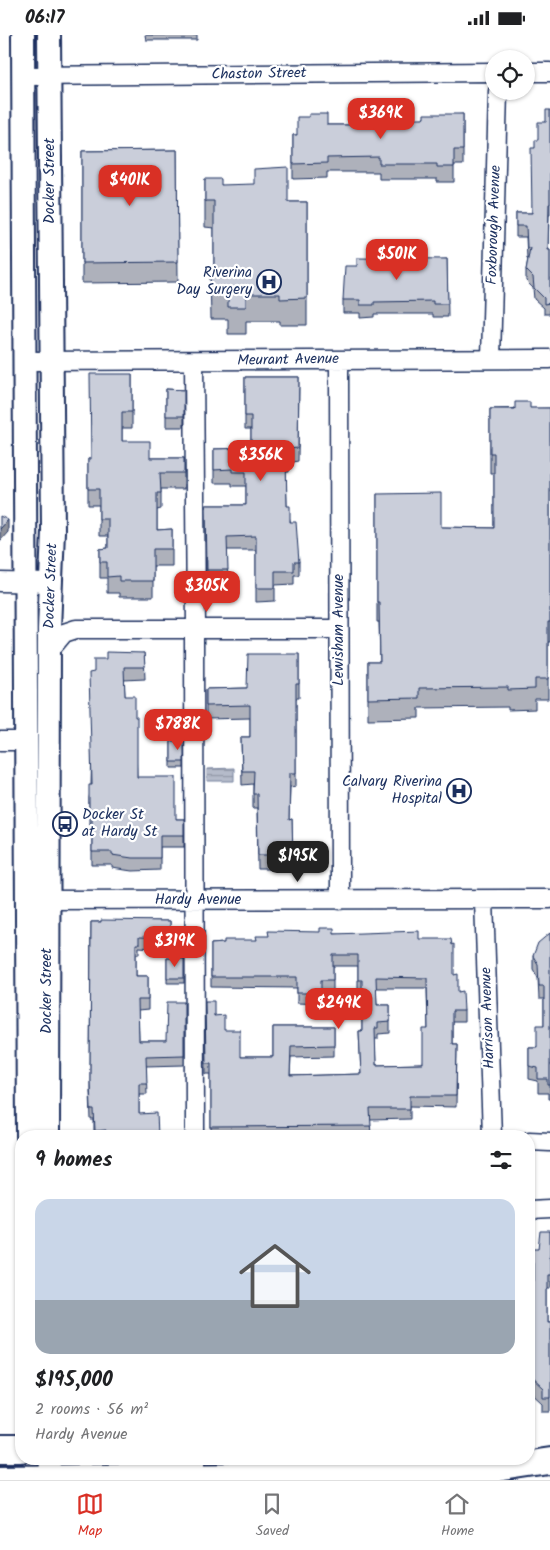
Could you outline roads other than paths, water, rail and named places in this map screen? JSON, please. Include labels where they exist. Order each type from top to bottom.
[{"type":"highway","points":[[0,1449],[15,1449]]},
{"type":"highway","points":[[0,1479],[38,1473],[196,1468],[456,1476],[487,1465]]},
{"type":"main road","name":"Docker Street","points":[[23,35],[27,741],[37,900],[48,1130]]},
{"type":"main road","name":"Docker Street","points":[[28,1130],[51,583],[52,361],[49,35]]},
{"type":"street","name":"Chaston Street","points":[[24,76],[485,72]]},
{"type":"street","points":[[535,72],[550,72]]},
{"type":"street","name":"Foxborough Avenue","points":[[491,359],[498,100]]},
{"type":"street","name":"Meurant Avenue","points":[[26,361],[550,359]]},
{"type":"street","name":"Lewisham Avenue","points":[[339,360],[340,900]]},
{"type":"street","points":[[194,361],[195,1130]]},
{"type":"street","points":[[0,582],[51,583]]},
{"type":"street","points":[[49,651],[64,633],[76,629],[339,629]]},
{"type":"street","points":[[0,741],[27,741]]},
{"type":"street","name":"Harrison Avenue","points":[[484,899],[492,1130]]},
{"type":"street","name":"Hardy Avenue","points":[[37,900],[550,899]]},
{"type":"street","points":[[535,1141],[550,1142]]},
{"type":"street","points":[[535,1210],[550,1209]]},
{"type":"water","points":[[234,768],[234,781],[207,781],[207,769]]},
{"type":"place","name":"Riverina Day Surgery","points":[[269,282]]},
{"type":"place","name":"Calvary Riverina Hospital","points":[[459,791]]},
{"type":"place","name":"Docker St at Hardy St","points":[[65,824]]}]
